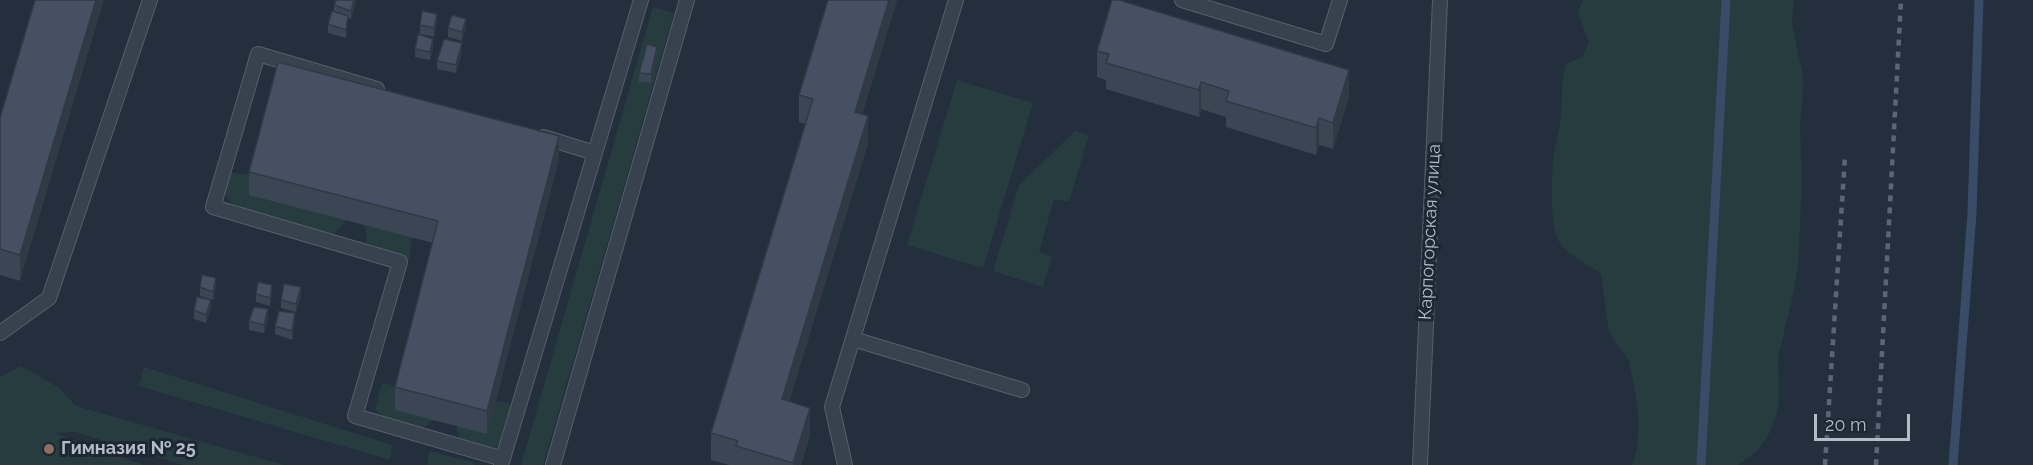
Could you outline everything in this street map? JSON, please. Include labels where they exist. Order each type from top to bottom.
[{"type":"lane","points":[[0,333],[48,298],[150,0]]},
{"type":"lane","points":[[393,93],[258,54],[213,207],[400,261],[355,416],[502,462],[641,0]]},
{"type":"lane","points":[[553,465],[687,0]]},
{"type":"lane","points":[[845,465],[832,407],[956,0]]},
{"type":"lane","points":[[1182,0],[1224,6],[1326,44],[1340,0]]},
{"type":"lane","name":"Карпогорская улица","points":[[1420,465],[1440,0]]},
{"type":"lane","points":[[528,133],[595,153]]},
{"type":"lane","points":[[853,339],[1022,390]]},
{"type":"green space","points":[[1583,0],[1794,0],[1792,24],[1803,76],[1800,126],[1802,184],[1798,266],[1778,357],[1779,400],[1776,416],[1768,436],[1758,450],[1738,465],[1632,465],[1637,450],[1639,420],[1629,361],[1609,332],[1601,274],[1564,248],[1556,235],[1552,213],[1553,164],[1560,123],[1564,71],[1566,64],[1582,57],[1589,43],[1578,12]]},
{"type":"green space","points":[[653,7],[674,13],[543,465],[521,465]]},
{"type":"green space","points":[[957,80],[1033,103],[983,268],[907,245]]},
{"type":"green space","points":[[1075,131],[1089,135],[1069,202],[1054,199],[1039,252],[1052,256],[1043,287],[993,271],[1019,185]]},
{"type":"green space","points":[[228,172],[254,175],[347,220],[330,238],[244,216],[223,193]]},
{"type":"green space","points":[[365,225],[412,237],[409,260],[367,245]]},
{"type":"green space","points":[[21,366],[58,387],[76,406],[284,465],[183,465],[75,432],[55,433],[144,465],[0,465],[0,377]]},
{"type":"green space","points":[[144,367],[392,445],[390,460],[139,386]]},
{"type":"green space","points":[[382,383],[401,387],[434,420],[419,431],[390,424],[375,409]]},
{"type":"green space","points":[[496,401],[520,406],[511,436],[490,452],[461,444],[456,426]]},
{"type":"green space","points":[[429,451],[473,462],[475,465],[427,465]]},
{"type":"building","points":[[35,0],[96,0],[20,255],[0,249],[0,118]]},
{"type":"building","points":[[336,0],[354,0],[351,11],[334,5]]},
{"type":"building","points":[[828,0],[889,0],[855,112],[868,116],[782,399],[810,408],[793,463],[736,446],[738,441],[711,433],[813,99],[799,95]]},
{"type":"building","points":[[1112,0],[1119,0],[1349,70],[1333,123],[1319,118],[1316,128],[1226,101],[1229,91],[1201,82],[1199,90],[1106,63],[1109,54],[1097,51]]},
{"type":"building","points":[[332,11],[348,16],[346,30],[328,24]]},
{"type":"building","points":[[422,11],[437,14],[434,28],[420,25]]},
{"type":"building","points":[[452,15],[466,19],[462,32],[448,28]]},
{"type":"building","points":[[418,34],[433,39],[430,52],[415,49]]},
{"type":"building","points":[[444,39],[462,43],[456,65],[437,61]]},
{"type":"building","points":[[647,44],[657,47],[651,74],[639,73]]},
{"type":"building","points":[[278,62],[559,136],[487,411],[395,387],[438,221],[249,172]]},
{"type":"building","points":[[202,275],[216,278],[213,292],[200,287]]},
{"type":"building","points":[[258,282],[272,285],[270,298],[256,294]]},
{"type":"building","points":[[284,284],[301,287],[296,304],[281,300]]},
{"type":"building","points":[[197,297],[211,300],[206,315],[194,310]]},
{"type":"building","points":[[254,307],[268,309],[264,325],[249,321]]},
{"type":"building","points":[[279,311],[295,313],[292,331],[275,326]]},
{"type":"waterway","points":[[1701,465],[1726,0]]},
{"type":"waterway","points":[[1953,465],[1972,213],[1979,0]]},
{"type":"railway","points":[[1876,465],[1901,0]]},
{"type":"railway","points":[[1825,465],[1845,156]]},
{"type":"place","name":"Гимназия № 25","points":[[49,449]]}]
